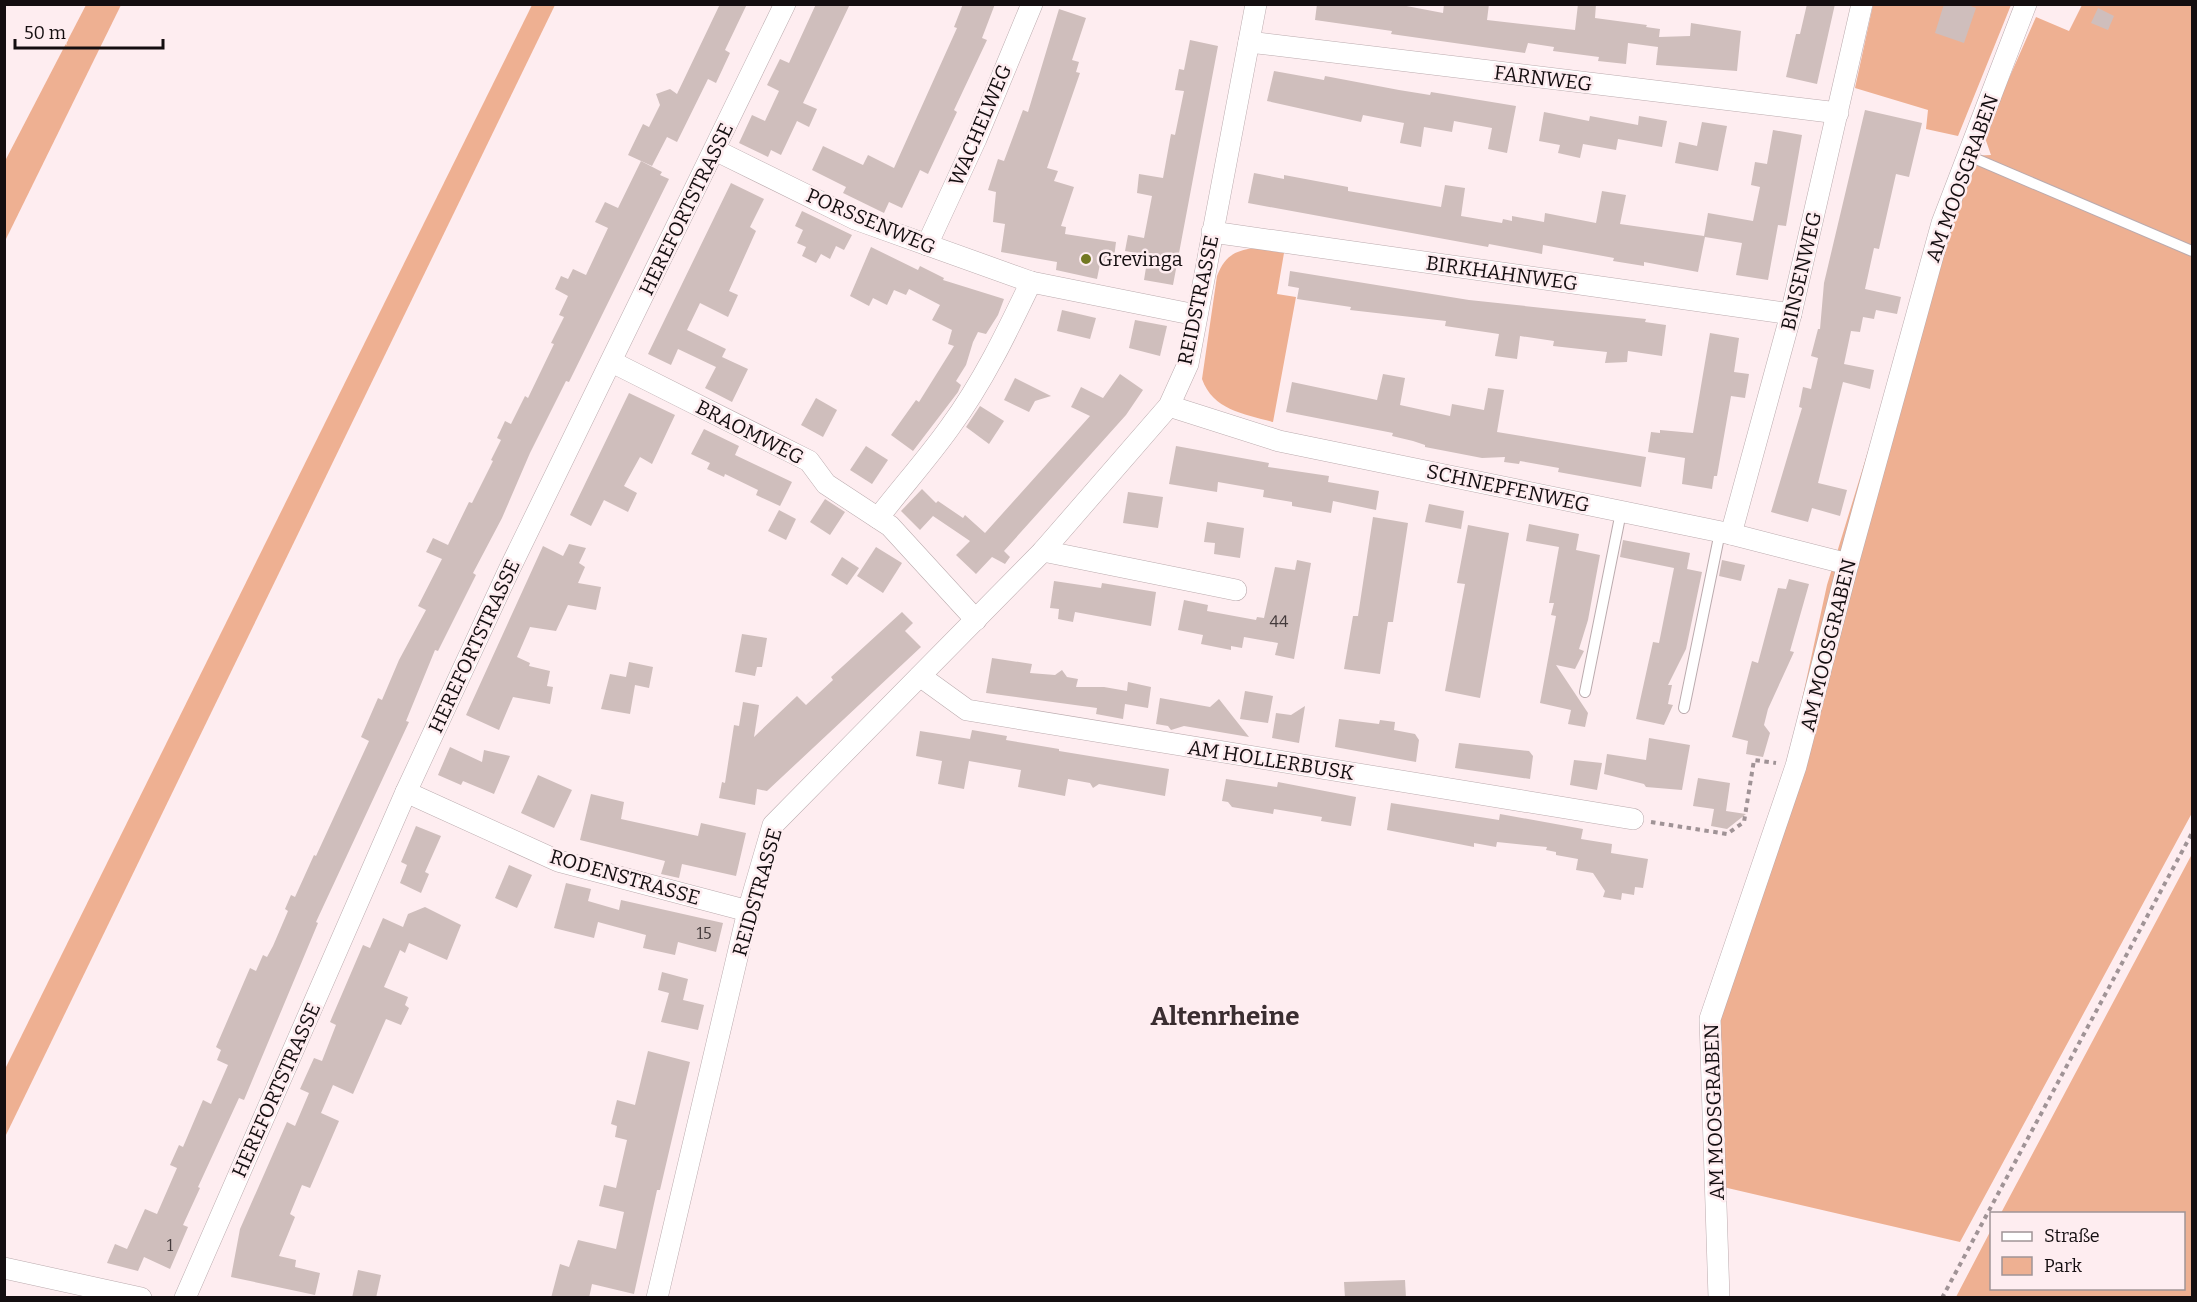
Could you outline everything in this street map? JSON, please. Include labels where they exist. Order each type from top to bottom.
[{"type":"street","name":"HEREFORTSTRASSE","points":[[185,1298],[406,792],[509,570],[612,363],[785,4]]},
{"type":"street","name":"WACHELWEG","points":[[927,245],[976,140],[1032,4]]},
{"type":"street","name":"REIDSTRASSE","points":[[657,1298],[748,911],[773,825],[1043,551],[1168,406],[1188,364],[1256,4]]},
{"type":"street","name":"BINSENWEG","points":[[1726,533],[1791,314],[1862,4]]},
{"type":"street","name":"AM MOOSGRABEN","points":[[1719,1298],[1710,1019],[1796,766],[1848,564],[1942,224],[2026,4]]},
{"type":"street","name":"FARNWEG","points":[[1249,42],[1838,113]]},
{"type":"street","name":"PORSSENWEG","points":[[715,150],[855,219],[1031,282],[1196,315]]},
{"type":"street","name":"BIRKHAHNWEG","points":[[1212,232],[1791,314]]},
{"type":"street","points":[[878,518],[950,427],[976,388],[1031,282]]},
{"type":"street","name":"BRAOMWEG","points":[[612,363],[809,460],[826,484],[890,526],[976,620]]},
{"type":"street","name":"SCHNEPFENWEG","points":[[1168,406],[1279,441],[1726,533],[1848,564]]},
{"type":"street","points":[[1043,551],[1236,590]]},
{"type":"street","name":"AM HOLLERBUSK","points":[[920,676],[968,710],[1633,819]]},
{"type":"street","name":"RODENSTRASSE","points":[[406,792],[558,861],[748,911]]},
{"type":"street","points":[[4,1268],[141,1298]]},
{"type":"lane","points":[[1969,156],[2193,251]]},
{"type":"lane","points":[[1585,692],[1621,512]]},
{"type":"lane","points":[[1684,708],[1726,533]]},
{"type":"path","points":[[1633,819],[1727,834],[1744,822],[1754,760],[1796,766]]},
{"type":"path","points":[[1942,1298],[2193,833]]},
{"type":"green space","points":[[86,5],[121,5],[5,241],[5,161]]},
{"type":"green space","points":[[532,5],[555,5],[5,1137],[5,1069]]},
{"type":"green space","points":[[1873,5],[2011,5],[1958,136],[1926,129],[1928,110],[1855,88]]},
{"type":"green space","points":[[2082,5],[2192,5],[2192,813],[1960,1242],[1706,1183],[1701,1017],[1789,759],[1827,585],[1873,435],[1969,156],[1991,155],[1984,135],[2036,17],[2069,31]]},
{"type":"green space","points":[[1254,248],[1284,253],[1277,294],[1296,297],[1273,422],[1241,413],[1222,404],[1214,398],[1202,379],[1217,276],[1227,259],[1241,251]]},
{"type":"green space","points":[[2192,854],[2192,1297],[1956,1297],[1990,1232],[1990,1290],[2185,1290],[2185,1212],[2002,1212]]},
{"type":"building","points":[[720,4],[747,4],[725,50],[730,53],[716,83],[708,79],[677,142],[667,137],[652,166],[628,155],[643,124],[649,127],[660,105],[656,94],[670,89],[677,94]]},
{"type":"building","points":[[816,4],[850,4],[803,103],[817,109],[809,127],[797,121],[781,155],[771,150],[768,157],[739,143],[752,115],[765,121],[779,91],[767,85],[780,59],[789,63]]},
{"type":"building","points":[[963,4],[995,4],[982,38],[987,40],[954,110],[957,112],[928,174],[920,170],[902,208],[889,202],[884,213],[843,193],[846,187],[812,170],[823,146],[863,165],[868,155],[894,168],[957,28],[954,27]]},
{"type":"building","points":[[1317,4],[1396,4],[1443,13],[1444,4],[1489,4],[1487,20],[1575,30],[1578,4],[1596,4],[1595,18],[1647,25],[1646,27],[1660,29],[1659,37],[1690,36],[1691,23],[1741,31],[1737,71],[1656,65],[1658,47],[1628,43],[1626,64],[1598,61],[1599,57],[1553,51],[1554,47],[1528,43],[1525,53],[1391,34],[1392,31],[1315,20]]},
{"type":"building","points":[[1807,4],[1835,4],[1817,84],[1786,77],[1796,34],[1800,34]]},
{"type":"building","points":[[1944,4],[1966,4],[1976,8],[1964,43],[1935,33]]},
{"type":"building","points":[[2098,8],[2114,16],[2108,30],[2091,23]]},
{"type":"building","points":[[1059,9],[1086,18],[1072,60],[1079,62],[1076,72],[1080,73],[1047,168],[1058,171],[1054,181],[1074,187],[1061,226],[1066,227],[1065,234],[1116,242],[1113,266],[1100,264],[1097,279],[1056,270],[1057,262],[1001,252],[1005,224],[993,222],[996,192],[988,190],[998,159],[1004,161],[1023,110],[1028,112]]},
{"type":"building","points":[[1190,40],[1218,46],[1173,285],[1144,280],[1148,255],[1125,251],[1128,235],[1144,238],[1152,196],[1137,193],[1139,174],[1163,178],[1171,134],[1175,135],[1184,91],[1175,90],[1179,69],[1184,70]]},
{"type":"building","points":[[1274,71],[1324,80],[1325,76],[1430,95],[1431,92],[1516,106],[1507,153],[1488,149],[1492,128],[1454,121],[1452,132],[1424,127],[1421,147],[1400,143],[1404,123],[1363,115],[1361,122],[1267,101]]},
{"type":"building","points":[[1865,110],[1922,123],[1909,177],[1896,174],[1879,249],[1874,248],[1865,289],[1901,297],[1897,314],[1876,310],[1874,319],[1863,317],[1860,332],[1851,331],[1844,364],[1874,370],[1870,389],[1843,382],[1818,483],[1847,490],[1840,516],[1812,508],[1808,522],[1771,512],[1802,408],[1799,407],[1803,387],[1811,389],[1818,358],[1811,356],[1818,329],[1820,329],[1824,283]]},
{"type":"building","points":[[1544,112],[1589,121],[1590,116],[1638,125],[1639,116],[1667,121],[1662,147],[1618,139],[1616,150],[1583,144],[1580,158],[1558,153],[1560,145],[1539,141]]},
{"type":"building","points":[[1702,122],[1727,126],[1718,171],[1675,163],[1679,142],[1697,146]]},
{"type":"building","points":[[1773,130],[1802,135],[1786,226],[1778,225],[1768,280],[1736,275],[1742,243],[1705,237],[1698,272],[1644,262],[1644,266],[1613,261],[1614,258],[1543,245],[1542,254],[1489,244],[1488,247],[1248,203],[1254,173],[1284,179],[1284,175],[1348,187],[1348,191],[1441,207],[1445,185],[1465,188],[1461,216],[1502,223],[1503,219],[1512,221],[1512,216],[1544,222],[1545,213],[1596,223],[1602,191],[1626,195],[1620,224],[1704,236],[1708,213],[1753,221],[1760,187],[1751,185],[1755,162],[1767,164]]},
{"type":"building","points":[[641,161],[662,172],[660,175],[669,179],[569,382],[566,381],[530,453],[502,518],[473,573],[476,575],[438,651],[435,650],[406,721],[409,722],[316,922],[318,923],[244,1100],[239,1098],[198,1187],[200,1188],[183,1225],[188,1227],[170,1269],[144,1257],[138,1271],[107,1263],[115,1244],[127,1249],[145,1209],[157,1214],[177,1168],[170,1165],[179,1145],[183,1147],[203,1100],[211,1104],[228,1065],[217,1060],[221,1050],[216,1047],[250,968],[256,971],[263,955],[267,957],[273,946],[288,911],[285,909],[291,895],[295,897],[314,855],[316,856],[369,741],[361,737],[378,698],[382,700],[399,660],[426,610],[418,606],[442,559],[426,552],[433,538],[448,545],[469,502],[472,503],[493,461],[491,460],[501,440],[497,438],[505,421],[511,424],[525,396],[528,398],[554,344],[551,343],[564,317],[559,315],[568,296],[555,289],[561,276],[568,279],[573,269],[586,275],[608,228],[595,222],[605,202],[618,208]]},
{"type":"building","points":[[731,183],[764,199],[750,227],[756,231],[729,291],[738,295],[728,317],[700,303],[687,330],[726,349],[722,357],[748,369],[732,402],[705,388],[716,367],[678,349],[671,365],[648,354]]},
{"type":"building","points":[[802,211],[852,235],[844,250],[836,246],[830,259],[821,254],[816,263],[802,256],[806,247],[797,243],[803,230],[795,226]]},
{"type":"building","points":[[871,247],[918,270],[920,266],[944,278],[943,280],[1004,299],[998,315],[986,334],[978,332],[973,342],[966,365],[956,381],[961,385],[958,392],[913,451],[891,435],[916,400],[919,402],[954,346],[948,344],[952,330],[932,320],[940,305],[909,289],[906,295],[894,290],[887,305],[873,298],[869,306],[850,296]]},
{"type":"building","points":[[1290,271],[1469,300],[1646,319],[1645,322],[1666,325],[1662,356],[1628,351],[1627,362],[1605,363],[1607,352],[1553,346],[1554,341],[1520,336],[1517,359],[1495,356],[1499,334],[1445,326],[1446,321],[1350,310],[1351,307],[1297,299],[1299,288],[1288,286]]},
{"type":"building","points":[[1062,310],[1096,318],[1090,339],[1057,331]]},
{"type":"building","points":[[1135,320],[1167,326],[1160,356],[1129,348]]},
{"type":"building","points":[[1710,333],[1739,338],[1734,372],[1749,374],[1745,398],[1731,396],[1717,476],[1714,476],[1712,489],[1682,484],[1685,458],[1648,452],[1651,432],[1660,433],[1660,430],[1693,433]]},
{"type":"building","points":[[1120,374],[1143,390],[1126,415],[1004,551],[1010,557],[1005,564],[992,557],[976,574],[956,555],[970,541],[933,516],[920,530],[901,511],[922,489],[936,503],[938,501],[963,518],[965,515],[985,533],[1090,416],[1071,407],[1081,387],[1103,398]]},
{"type":"building","points":[[1383,374],[1405,378],[1400,405],[1450,416],[1452,404],[1484,410],[1488,388],[1504,390],[1497,432],[1646,457],[1641,487],[1558,472],[1559,468],[1520,461],[1519,464],[1504,462],[1505,457],[1482,458],[1425,447],[1413,441],[1392,436],[1393,433],[1286,412],[1292,382],[1377,400]]},
{"type":"building","points":[[1015,378],[1051,396],[1035,401],[1029,412],[1004,400]]},
{"type":"building","points":[[629,393],[675,415],[652,464],[640,457],[624,486],[637,493],[628,512],[604,500],[591,526],[570,515]]},
{"type":"building","points":[[816,398],[837,410],[823,437],[801,425]]},
{"type":"building","points":[[980,406],[1004,421],[989,444],[966,427]]},
{"type":"building","points":[[704,429],[739,446],[735,455],[792,482],[780,506],[756,495],[758,490],[725,474],[724,477],[707,469],[710,463],[691,454]]},
{"type":"building","points":[[866,446],[888,460],[872,484],[850,470]]},
{"type":"building","points":[[1176,446],[1269,463],[1268,467],[1329,476],[1328,482],[1379,491],[1376,510],[1333,501],[1331,513],[1292,506],[1292,502],[1263,497],[1264,490],[1218,482],[1217,492],[1169,484]]},
{"type":"building","points":[[1128,492],[1163,497],[1158,528],[1123,523]]},
{"type":"building","points":[[825,499],[845,512],[830,535],[810,522]]},
{"type":"building","points":[[1429,504],[1464,511],[1461,529],[1425,522]]},
{"type":"building","points":[[779,510],[796,519],[786,540],[768,531]]},
{"type":"building","points":[[1373,517],[1408,523],[1393,622],[1388,622],[1380,674],[1344,669],[1353,616],[1358,616]]},
{"type":"building","points":[[1207,522],[1244,528],[1240,558],[1214,554],[1215,543],[1204,542]]},
{"type":"building","points":[[1529,524],[1579,534],[1576,550],[1600,555],[1588,620],[1579,649],[1584,651],[1575,669],[1556,665],[1588,713],[1585,727],[1568,724],[1571,710],[1540,703],[1556,616],[1551,615],[1554,603],[1549,603],[1559,547],[1526,541]]},
{"type":"building","points":[[1468,525],[1509,533],[1480,698],[1445,691],[1465,584],[1457,583]]},
{"type":"building","points":[[1623,540],[1690,553],[1687,569],[1702,572],[1686,649],[1668,685],[1672,685],[1668,704],[1673,705],[1664,725],[1636,719],[1653,642],[1659,643],[1674,568],[1620,557]]},
{"type":"building","points":[[569,544],[586,548],[579,563],[585,567],[578,583],[601,587],[596,610],[568,605],[556,631],[530,627],[517,657],[530,663],[529,666],[550,671],[547,686],[553,687],[550,704],[513,697],[499,730],[466,715],[543,546],[563,556]]},
{"type":"building","points":[[876,547],[902,563],[883,593],[857,576]]},
{"type":"building","points":[[842,557],[859,568],[847,585],[831,575]]},
{"type":"building","points":[[1297,560],[1311,563],[1294,659],[1275,655],[1278,643],[1244,637],[1242,648],[1231,646],[1231,650],[1201,644],[1203,635],[1178,630],[1184,600],[1208,605],[1207,611],[1256,620],[1257,617],[1264,618],[1275,567],[1295,570]]},
{"type":"building","points":[[1722,560],[1745,565],[1741,581],[1719,576]]},
{"type":"building","points":[[1789,579],[1809,584],[1790,651],[1794,652],[1768,709],[1764,725],[1770,733],[1763,757],[1746,754],[1748,741],[1732,737],[1752,661],[1758,663],[1778,588],[1786,589]]},
{"type":"building","points":[[1054,581],[1101,588],[1102,583],[1156,592],[1151,626],[1075,612],[1073,622],[1058,619],[1059,609],[1050,608]]},
{"type":"building","points":[[902,612],[913,623],[905,631],[921,647],[767,791],[757,789],[755,805],[719,798],[722,782],[725,783],[734,725],[739,726],[743,702],[759,705],[754,737],[797,696],[806,705],[833,680],[831,677]]},
{"type":"building","points":[[742,634],[767,638],[762,667],[757,667],[755,676],[735,672]]},
{"type":"building","points":[[992,658],[1032,664],[1030,673],[1055,675],[1062,670],[1067,677],[1078,679],[1076,687],[1104,687],[1127,691],[1128,682],[1151,687],[1148,708],[1125,704],[1123,719],[1096,714],[1097,708],[986,693]]},
{"type":"building","points":[[629,662],[653,667],[649,688],[635,685],[630,714],[601,709],[610,674],[626,677]]},
{"type":"building","points":[[1245,691],[1273,696],[1268,723],[1240,719]]},
{"type":"building","points":[[1160,698],[1210,707],[1219,699],[1249,737],[1184,726],[1171,730],[1168,726],[1156,724]]},
{"type":"building","points":[[1305,706],[1299,743],[1272,738],[1276,713],[1291,715]]},
{"type":"building","points":[[1339,719],[1379,724],[1380,720],[1395,722],[1394,730],[1415,734],[1419,740],[1416,762],[1335,747]]},
{"type":"building","points":[[972,730],[1007,736],[1006,740],[1059,749],[1059,751],[1169,769],[1165,796],[1099,784],[1093,788],[1090,783],[1068,779],[1065,796],[1018,787],[1021,770],[969,761],[964,789],[938,784],[942,761],[916,756],[920,731],[970,739]]},
{"type":"building","points":[[1649,738],[1690,745],[1682,790],[1646,787],[1644,784],[1604,774],[1607,754],[1646,760]]},
{"type":"building","points":[[1459,743],[1529,751],[1533,756],[1530,779],[1455,768]]},
{"type":"building","points":[[450,747],[482,762],[484,750],[510,756],[494,794],[463,781],[461,785],[438,775]]},
{"type":"building","points":[[1574,760],[1602,763],[1597,790],[1570,785]]},
{"type":"building","points":[[538,775],[572,790],[554,828],[521,813]]},
{"type":"building","points":[[1698,778],[1730,783],[1726,811],[1746,814],[1727,829],[1711,826],[1714,809],[1693,806]]},
{"type":"building","points":[[1226,779],[1277,787],[1278,782],[1356,797],[1351,826],[1321,821],[1322,817],[1274,809],[1273,814],[1232,807],[1228,802],[1222,801]]},
{"type":"building","points":[[591,794],[624,802],[621,819],[698,836],[701,823],[746,833],[736,876],[682,864],[679,878],[661,874],[665,861],[580,840]]},
{"type":"building","points":[[1391,803],[1499,820],[1500,814],[1583,829],[1581,839],[1612,844],[1611,853],[1648,859],[1643,888],[1635,887],[1634,895],[1622,893],[1621,900],[1603,897],[1605,891],[1593,873],[1576,870],[1578,859],[1556,855],[1556,852],[1546,850],[1547,847],[1497,842],[1496,847],[1474,843],[1474,847],[1387,830]]},
{"type":"building","points":[[416,826],[441,836],[425,872],[429,874],[421,893],[400,883],[407,865],[401,862]]},
{"type":"building","points":[[509,865],[532,875],[517,908],[495,898]]},
{"type":"building","points":[[566,883],[591,889],[588,901],[619,910],[621,900],[723,923],[716,952],[678,942],[675,955],[643,948],[646,935],[598,922],[594,938],[554,928]]},
{"type":"building","points":[[425,907],[461,925],[447,960],[409,943],[405,953],[400,950],[384,987],[408,997],[405,1005],[409,1008],[401,1025],[386,1019],[353,1094],[333,1085],[321,1113],[339,1121],[310,1188],[302,1185],[290,1214],[295,1217],[279,1256],[296,1260],[295,1267],[320,1273],[315,1295],[231,1277],[240,1229],[287,1122],[295,1126],[309,1093],[300,1089],[314,1058],[322,1061],[336,1025],[330,1022],[363,945],[370,948],[383,918],[403,927],[408,914]]},
{"type":"building","points":[[662,972],[688,979],[683,1000],[704,1005],[698,1030],[661,1022],[669,993],[658,990]]},
{"type":"building","points":[[648,1051],[690,1062],[660,1190],[657,1190],[634,1294],[592,1284],[589,1298],[551,1298],[560,1264],[569,1267],[578,1240],[616,1249],[624,1212],[599,1206],[604,1185],[616,1188],[627,1140],[615,1137],[617,1126],[611,1124],[617,1100],[635,1105]]},
{"type":"building","points":[[358,1270],[381,1275],[376,1298],[352,1298]]},
{"type":"building","points":[[1405,1280],[1406,1298],[1345,1298],[1344,1282]]},
{"type":"place","name":"Grevinga","points":[[1086,259]]},
{"type":"district","name":"Altenrheine","points":[[1225,1016]]}]
